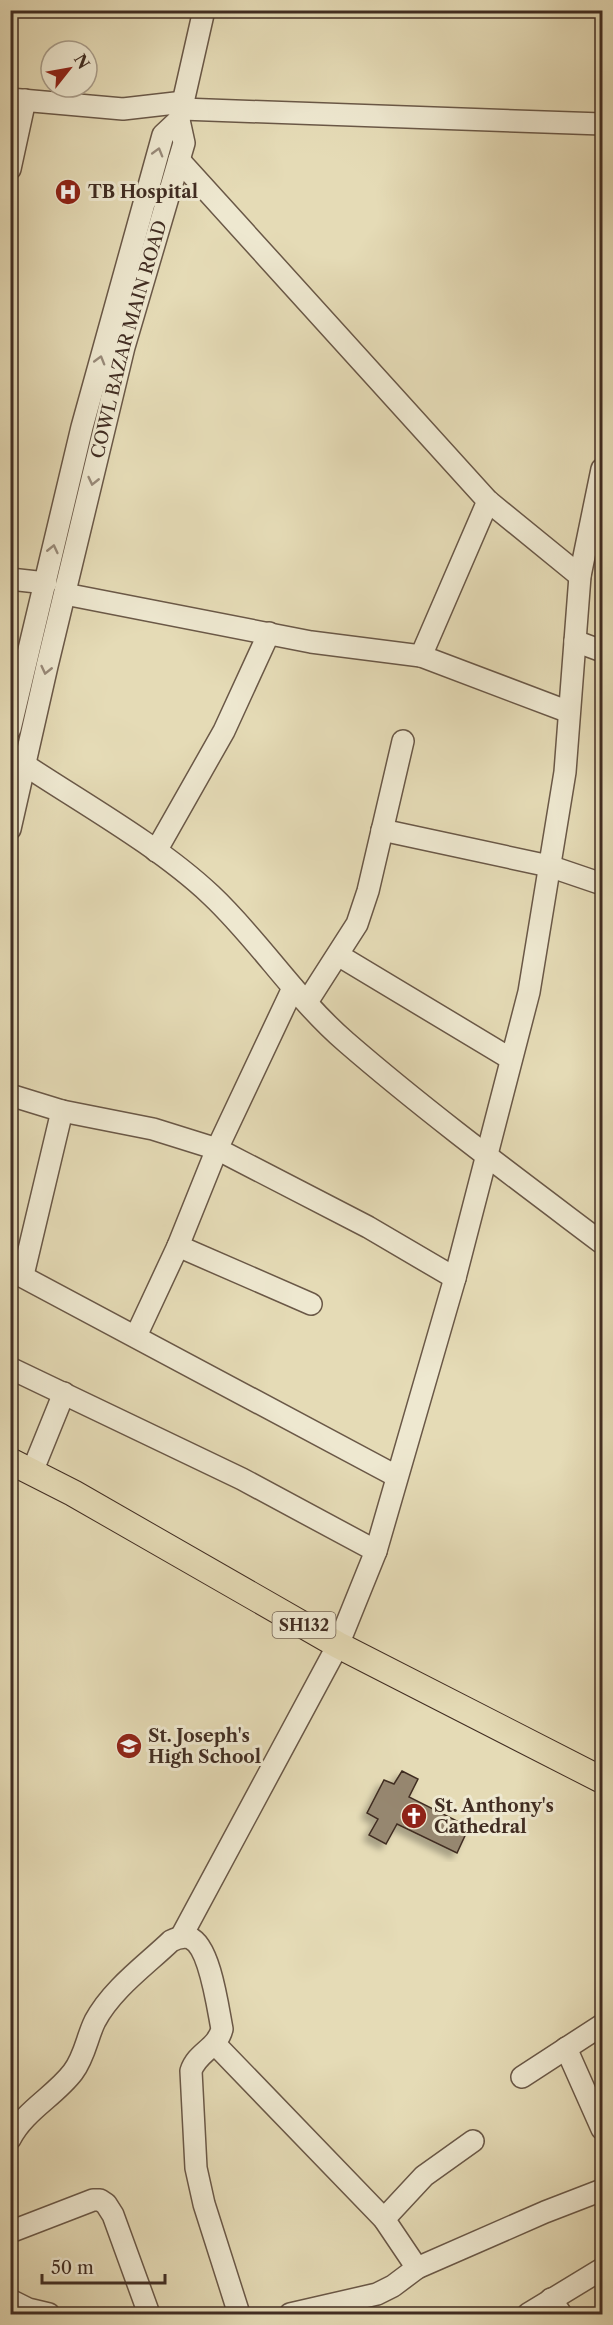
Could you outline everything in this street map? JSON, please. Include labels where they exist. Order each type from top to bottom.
[{"type":"main road","name":"SH132","points":[[21,1467],[73,1492],[338,1645],[603,1780]]},
{"type":"street","points":[[182,110],[204,10]]},
{"type":"street","points":[[10,170],[18,100],[123,109],[603,124]]},
{"type":"street","name":"COWL BAZAR MAIN ROAD","points":[[10,829],[18,763],[65,594],[124,347],[184,143],[182,110]]},
{"type":"street","name":"COWL BAZAR MAIN ROAD","points":[[10,729],[19,657],[46,582],[82,427],[163,135],[182,110]]},
{"type":"street","points":[[179,160],[488,501],[580,576]]},
{"type":"street","points":[[181,1937],[338,1645],[376,1551],[455,1278],[529,992],[565,772],[580,576],[603,470]]},
{"type":"street","points":[[421,656],[488,501]]},
{"type":"street","points":[[10,579],[46,582]]},
{"type":"street","points":[[65,594],[311,642],[421,656],[569,712]]},
{"type":"street","points":[[156,851],[224,731],[269,633]]},
{"type":"street","points":[[575,641],[603,651]]},
{"type":"street","points":[[136,1336],[178,1246],[217,1149],[300,995],[338,955],[357,924],[368,891],[403,741]]},
{"type":"street","points":[[18,763],[156,851],[210,894],[300,995],[344,1040],[486,1156],[603,1243]]},
{"type":"street","points":[[382,830],[549,866],[603,884]]},
{"type":"street","points":[[338,955],[511,1059]]},
{"type":"street","points":[[10,1095],[62,1111],[153,1129],[217,1149],[368,1227],[455,1278]]},
{"type":"street","points":[[62,1111],[17,1272],[396,1476]]},
{"type":"street","points":[[178,1246],[311,1304]]},
{"type":"street","points":[[10,1368],[242,1479],[376,1551]]},
{"type":"street","points":[[21,1467],[64,1393]]},
{"type":"street","points":[[10,2139],[31,2111],[74,2071],[85,2050],[94,2022],[107,2002],[171,1941],[181,1937],[190,1938],[200,1946],[206,1958],[222,2029],[215,2044],[199,2055],[191,2071],[196,2168],[204,2204],[239,2314]]},
{"type":"street","points":[[522,2077],[603,2025]]},
{"type":"street","points":[[215,2044],[384,2219],[417,2268]]},
{"type":"street","points":[[566,2048],[603,2129]]},
{"type":"street","points":[[384,2219],[424,2176],[473,2141]]},
{"type":"street","points":[[290,2314],[377,2294],[393,2286],[417,2268],[545,2212],[603,2190]]},
{"type":"street","points":[[10,2232],[93,2200],[100,2200],[106,2204],[113,2215],[149,2314]]},
{"type":"street","points":[[528,2314],[556,2307],[603,2269]]},
{"type":"street","points":[[10,2300],[28,2309],[49,2314]]},
{"type":"building","points":[[402,1771],[418,1779],[409,1797],[469,1827],[457,1853],[397,1824],[386,1844],[369,1835],[378,1819],[367,1813],[384,1780],[394,1784]]},
{"type":"place","name":"TB Hospital","points":[[68,192]]},
{"type":"place","name":"St. Joseph's High School","points":[[129,1746]]},
{"type":"place","name":"St. Anthony's Cathedral","points":[[414,1816]]}]
